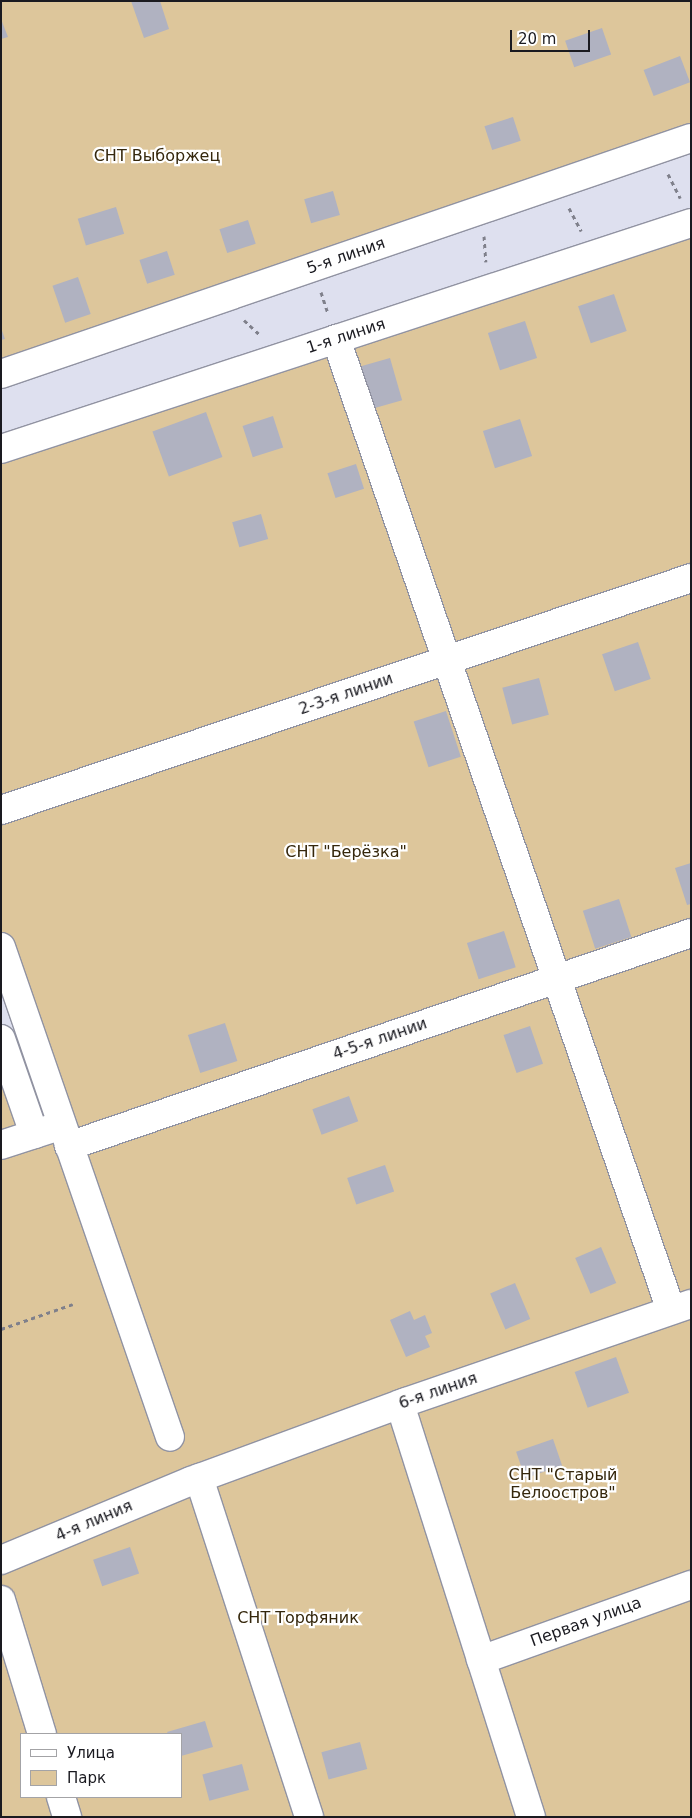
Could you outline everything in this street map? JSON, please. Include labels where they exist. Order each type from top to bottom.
[{"type":"street","name":"5-я линия","points":[[1,374],[691,138]]},
{"type":"street","name":"1-я линия","points":[[1,449],[687,224]]},
{"type":"street","points":[[336,339],[556,979],[684,1309]]},
{"type":"street","name":"2-3-я линии","points":[[1,810],[691,578]]},
{"type":"street","name":"4-5-я линии","points":[[1,1145],[34,1134],[65,1136],[556,979],[691,933]]},
{"type":"street","points":[[1,946],[170,1437]]},
{"type":"street","points":[[1,1039],[34,1134]]},
{"type":"street","name":"6-я линия","points":[[193,1481],[400,1404],[684,1309]]},
{"type":"street","points":[[400,1404],[531,1817]]},
{"type":"street","points":[[193,1481],[309,1817]]},
{"type":"street","name":"4-я линия","points":[[1,1560],[193,1481]]},
{"type":"street","name":"Первая улица","points":[[481,1660],[691,1585]]},
{"type":"street","points":[[1,1600],[42,1733]]},
{"type":"street","points":[[61,1798],[67,1817]]},
{"type":"path","points":[[654,150],[680,197],[687,224]]},
{"type":"path","points":[[558,183],[575,222],[597,254]]},
{"type":"path","points":[[479,210],[487,252],[486,290]]},
{"type":"path","points":[[314,267],[336,339]]},
{"type":"path","points":[[242,292],[238,307],[240,316],[265,342],[264,363]]},
{"type":"path","points":[[1,1329],[73,1304]]},
{"type":"green space","name":"СНТ Выборжец","points":[[1,1],[691,1],[691,138],[1,374]]},
{"type":"green space","name":"СНТ \"Берёзка\"","points":[[691,223],[691,1817],[1,1817],[1,1040],[31,1135],[63,1128],[1,947],[1,449]]},
{"type":"building","points":[[131,1],[160,1],[169,29],[144,38]]},
{"type":"building","points":[[1,19],[8,37],[1,39]]},
{"type":"building","points":[[602,28],[611,54],[574,67],[565,41]]},
{"type":"building","points":[[680,56],[690,82],[654,96],[644,70]]},
{"type":"building","points":[[513,117],[521,141],[492,150],[484,126]]},
{"type":"building","points":[[333,191],[340,215],[311,223],[304,199]]},
{"type":"building","points":[[116,207],[124,234],[86,245],[78,219]]},
{"type":"building","points":[[248,220],[256,244],[227,253],[219,229]]},
{"type":"building","points":[[167,251],[175,275],[147,284],[139,260]]},
{"type":"building","points":[[78,277],[91,314],[65,323],[52,286]]},
{"type":"building","points":[[614,294],[627,331],[591,343],[578,306]]},
{"type":"building","points":[[525,321],[537,358],[500,370],[488,333]]},
{"type":"building","points":[[1,328],[5,339],[1,340]]},
{"type":"building","points":[[390,358],[402,400],[371,409],[359,367]]},
{"type":"building","points":[[206,412],[222,457],[169,477],[152,431]]},
{"type":"building","points":[[273,416],[283,447],[253,457],[243,426]]},
{"type":"building","points":[[520,419],[532,456],[495,468],[483,431]]},
{"type":"building","points":[[356,464],[364,489],[336,498],[327,473]]},
{"type":"building","points":[[261,514],[268,539],[239,547],[232,522]]},
{"type":"building","points":[[638,642],[651,679],[615,691],[602,654]]},
{"type":"building","points":[[539,678],[549,715],[512,725],[502,688]]},
{"type":"building","points":[[446,711],[461,757],[428,767],[414,722]]},
{"type":"building","points":[[691,863],[691,904],[687,905],[675,868]]},
{"type":"building","points":[[619,899],[631,937],[595,949],[583,911]]},
{"type":"building","points":[[504,931],[516,967],[479,979],[467,943]]},
{"type":"building","points":[[225,1023],[237,1061],[200,1073],[188,1035]]},
{"type":"building","points":[[530,1026],[543,1064],[517,1073],[504,1035]]},
{"type":"building","points":[[349,1096],[358,1121],[322,1135],[312,1109]]},
{"type":"building","points":[[385,1165],[394,1191],[356,1204],[347,1178]]},
{"type":"building","points":[[601,1247],[616,1283],[590,1294],[575,1258]]},
{"type":"building","points":[[515,1283],[530,1319],[505,1329],[490,1294]]},
{"type":"building","points":[[410,1311],[414,1320],[425,1315],[432,1333],[425,1336],[430,1347],[406,1357],[390,1320]]},
{"type":"building","points":[[616,1357],[629,1393],[588,1408],[575,1372]]},
{"type":"building","points":[[553,1439],[562,1465],[525,1478],[516,1452]]},
{"type":"building","points":[[130,1547],[139,1573],[102,1586],[93,1560]]},
{"type":"building","points":[[205,1721],[213,1747],[182,1756],[182,1733],[167,1732]]},
{"type":"building","points":[[360,1742],[367,1769],[329,1779],[321,1752]]},
{"type":"building","points":[[242,1764],[249,1790],[209,1801],[202,1775]]},
{"type":"park label","name":"СНТ \"Старый Белоостров\"","points":[[563,1484]]},
{"type":"park label","name":"СНТ Торфяник","points":[[298,1618]]}]
